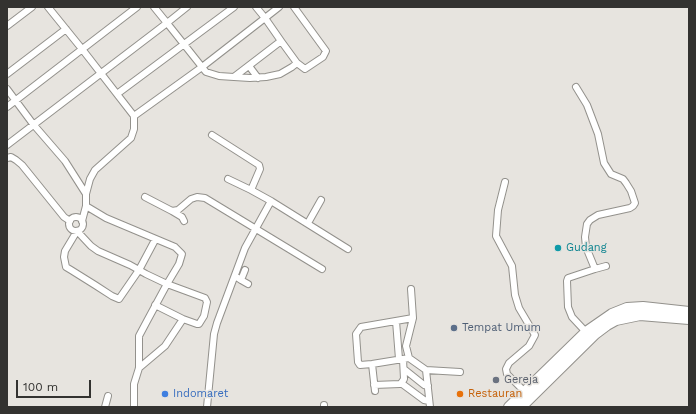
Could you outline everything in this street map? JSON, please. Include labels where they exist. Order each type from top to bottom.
[{"type":"highway","points":[[509,407],[586,332],[607,316],[627,308],[650,307],[689,312]]},
{"type":"highway","points":[[521,407],[606,325],[616,320],[640,315],[689,319]]},
{"type":"street","points":[[7,26],[32,7]]},
{"type":"street","points":[[48,7],[134,116],[134,129],[131,138],[95,170],[90,179],[86,194],[86,206],[82,227],[77,231],[65,251],[65,264],[70,270],[119,299],[139,270],[155,240]]},
{"type":"street","points":[[7,107],[136,7]]},
{"type":"street","points":[[154,7],[206,72],[234,77],[258,78],[280,74],[297,63]]},
{"type":"street","points":[[7,145],[187,7]]},
{"type":"street","points":[[117,94],[234,7]]},
{"type":"street","points":[[256,7],[297,63],[305,69],[323,57],[326,51],[294,7]]},
{"type":"street","points":[[134,116],[202,67],[279,7]]},
{"type":"street","points":[[7,74],[66,29]]},
{"type":"street","points":[[234,77],[281,41]]},
{"type":"street","points":[[249,66],[258,78]]},
{"type":"street","points":[[576,87],[587,105],[598,134],[604,163],[610,172],[626,182],[632,191],[635,203],[630,208],[598,215],[587,224],[584,237],[586,247],[595,269]]},
{"type":"street","points":[[7,88],[33,124],[65,161],[86,194]]},
{"type":"street","points":[[212,135],[259,164],[260,169],[251,190]]},
{"type":"street","points":[[7,158],[11,157],[22,165],[64,216],[70,221]]},
{"type":"street","points":[[228,179],[271,201],[348,249]]},
{"type":"street","points":[[505,182],[498,210],[496,236],[512,266],[517,302],[535,336],[530,346],[509,363],[506,369],[508,374],[525,392]]},
{"type":"street","points":[[144,197],[172,211],[182,217],[184,221]]},
{"type":"street","points":[[172,211],[178,210],[191,199],[201,197],[217,205],[255,230],[322,270]]},
{"type":"street","points":[[308,223],[321,200]]},
{"type":"street","points":[[207,407],[216,327],[246,248],[271,201]]},
{"type":"street","points":[[86,206],[106,218],[155,240],[175,247],[182,254],[179,264],[139,336],[138,368],[134,384],[134,407]]},
{"type":"street","points":[[70,221],[77,217],[82,221]]},
{"type":"street","points":[[70,221],[70,227],[77,231],[91,246],[98,251],[167,284],[206,299],[207,302],[204,316],[199,324],[194,324],[155,306]]},
{"type":"street","points":[[586,332],[572,317],[568,307],[567,280],[568,278],[606,266]]},
{"type":"street","points":[[241,280],[245,270]]},
{"type":"street","points":[[235,276],[248,284]]},
{"type":"street","points":[[404,359],[407,351],[407,343],[413,318],[411,289]]},
{"type":"street","points":[[413,318],[361,327],[358,329],[356,334],[358,362],[361,365],[404,359],[426,370],[460,372]]},
{"type":"street","points":[[138,368],[165,346],[183,319]]},
{"type":"street","points":[[396,321],[404,359],[404,379],[401,384]]},
{"type":"street","points":[[372,364],[374,388],[401,384],[429,404]]},
{"type":"street","points":[[404,369],[424,385],[428,386]]},
{"type":"street","points":[[426,370],[429,404]]},
{"type":"street","points":[[105,407],[108,396]]},
{"type":"place","name":"Gudang","points":[[558,248]]},
{"type":"place","name":"Tempat Umum","points":[[454,328]]},
{"type":"place","name":"Gereja","points":[[496,380]]},
{"type":"place","name":"Indomaret","points":[[165,394]]},
{"type":"place","name":"Restauran","points":[[460,394]]}]
